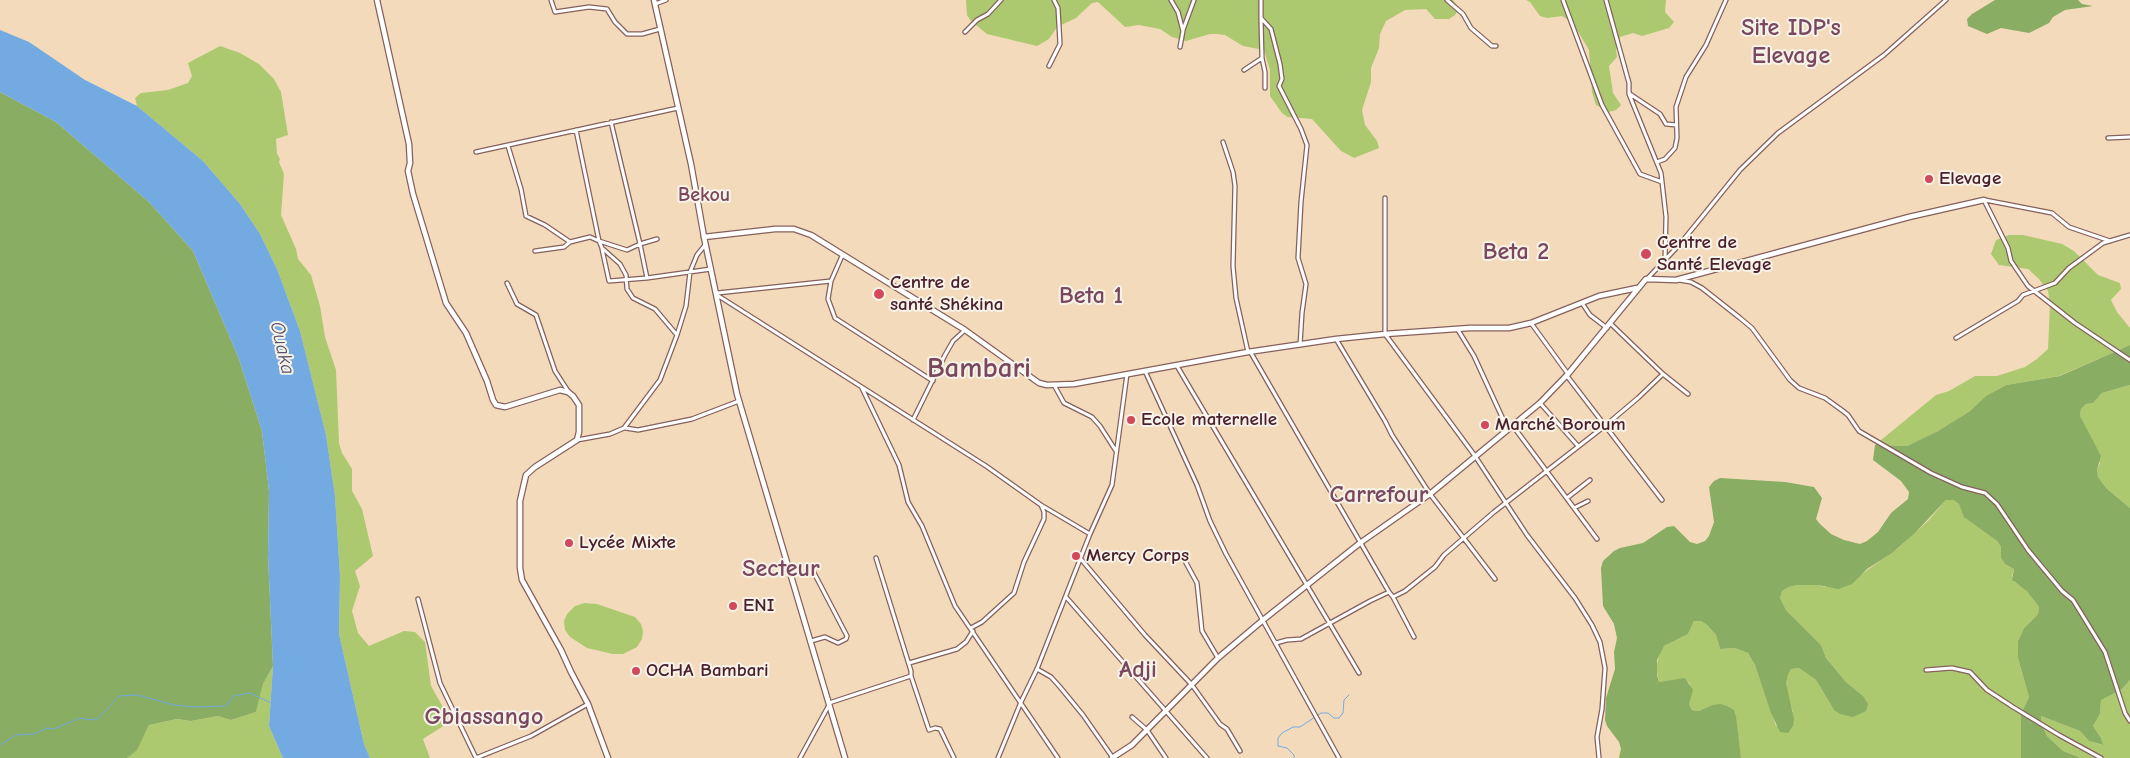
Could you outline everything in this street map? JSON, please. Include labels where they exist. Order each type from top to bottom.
[{"type":"street","points":[[377,0],[409,144],[410,163],[408,171],[413,194],[446,303],[466,333],[487,381],[493,400],[496,405],[505,407],[560,390],[568,392]]},
{"type":"street","points":[[551,0],[555,12],[588,7],[607,9],[627,34],[642,34],[661,28]]},
{"type":"street","points":[[666,0],[655,2],[679,108],[739,401],[845,758]]},
{"type":"street","points":[[965,32],[977,20],[994,9],[1001,0]]},
{"type":"street","points":[[1050,66],[1060,44],[1058,8],[1054,0]]},
{"type":"street","points":[[1171,0],[1178,12],[1183,31]]},
{"type":"street","points":[[1180,47],[1183,31],[1194,0]]},
{"type":"street","points":[[1261,0],[1262,58],[1265,72],[1265,88]]},
{"type":"street","points":[[1447,0],[1463,14],[1471,28],[1492,46],[1496,46]]},
{"type":"street","points":[[1563,0],[1602,105],[1640,174],[1663,182]]},
{"type":"street","points":[[1606,0],[1629,83],[1630,94],[1663,182],[1666,217],[1665,261]]},
{"type":"street","points":[[1657,162],[1665,159],[1675,148],[1676,107],[1686,77],[1706,44],[1726,0]]},
{"type":"street","points":[[1037,669],[1051,677],[1060,687],[1091,726],[1113,758],[1132,746],[1218,658],[1263,620],[1360,543],[1430,494],[1540,403],[1611,324],[1637,288],[1665,261],[1740,170],[1778,133],[1884,54],[1946,0]]},
{"type":"street","points":[[1261,18],[1271,29],[1280,64],[1282,79],[1279,86],[1307,145],[1298,258],[1306,284],[1300,345]]},
{"type":"street","points":[[1244,70],[1262,58]]},
{"type":"street","points":[[1630,94],[1660,114],[1666,124],[1676,125]]},
{"type":"street","points":[[476,152],[679,108]]},
{"type":"street","points":[[611,122],[647,278]]},
{"type":"street","points":[[576,130],[609,281],[711,269]]},
{"type":"street","points":[[2108,138],[2130,137]]},
{"type":"street","points":[[1224,142],[1233,172],[1236,298],[1250,352],[1414,637]]},
{"type":"street","points":[[508,146],[521,188],[526,216],[545,225],[570,242]]},
{"type":"street","points":[[1385,198],[1385,334],[1475,456],[1527,535],[1576,598],[1592,625],[1600,642],[1606,668],[1597,737],[1599,758]]},
{"type":"street","points":[[1984,200],[2008,248],[2011,261],[2028,286],[2075,323],[2130,360]]},
{"type":"street","points":[[1676,280],[1909,217],[1984,200],[2052,213],[2069,227],[2110,241]]},
{"type":"street","points":[[704,237],[775,229],[794,229],[811,235],[842,256],[965,330],[1040,383],[1054,385],[1074,384],[1202,360],[1336,339],[1470,328],[1509,328],[1531,323],[1599,296],[1637,288]]},
{"type":"street","points":[[1956,338],[2018,301],[2023,295],[2055,283],[2069,268],[2103,243],[2130,235]]},
{"type":"street","points":[[535,251],[564,247],[570,242],[590,237],[627,250],[640,244],[657,240]]},
{"type":"street","points":[[608,758],[588,704],[561,650],[522,580],[520,568],[520,501],[526,475],[535,467],[577,440],[610,434],[624,428],[660,380],[686,306],[690,272],[697,255],[706,245]]},
{"type":"street","points":[[602,248],[620,264],[627,289],[632,298],[655,309],[677,335]]},
{"type":"street","points":[[842,256],[830,280],[828,299],[835,318],[933,381]]},
{"type":"street","points":[[1646,279],[1691,282],[1752,328],[1790,380],[1799,388],[1825,398],[1843,410],[1859,432],[1931,472],[1962,487],[1985,493],[1997,504],[2028,550],[2062,591],[2073,600],[2105,652],[2125,713],[2130,721]]},
{"type":"street","points":[[717,294],[830,280]]},
{"type":"street","points":[[507,283],[517,304],[536,315],[555,371],[568,392],[579,404],[579,432],[577,440]]},
{"type":"street","points":[[717,294],[900,413],[986,466],[1041,505],[1090,534]]},
{"type":"street","points":[[1582,303],[1590,315],[1607,328]]},
{"type":"street","points":[[1531,323],[1567,375],[1662,500]]},
{"type":"street","points":[[1611,324],[1663,374],[1688,394]]},
{"type":"street","points":[[913,420],[953,341],[965,330]]},
{"type":"street","points":[[1458,330],[1474,356],[1508,430]]},
{"type":"street","points":[[1336,339],[1392,435],[1430,494],[1495,579]]},
{"type":"street","points":[[1177,366],[1307,586],[1332,624],[1359,673]]},
{"type":"street","points":[[1145,371],[1198,485],[1210,521],[1313,712],[1340,758]]},
{"type":"street","points":[[998,758],[1037,669],[1080,558],[1112,485],[1127,374]]},
{"type":"street","points":[[1393,598],[1435,567],[1444,555],[1463,538],[1606,425],[1663,374]]},
{"type":"street","points":[[1054,385],[1064,403],[1092,417],[1116,451]]},
{"type":"street","points":[[861,387],[899,465],[908,502],[922,526],[955,606],[1058,758]]},
{"type":"street","points":[[624,428],[638,430],[692,419],[739,401]]},
{"type":"street","points":[[1540,403],[1578,446]]},
{"type":"street","points":[[1513,426],[1597,539]]},
{"type":"street","points":[[1581,480],[1583,484]]},
{"type":"street","points":[[1567,498],[1590,480]]},
{"type":"street","points":[[1574,508],[1588,501]]},
{"type":"street","points":[[909,663],[957,649],[966,642],[972,630],[1014,593],[1024,562],[1044,519],[1041,505]]},
{"type":"street","points":[[876,558],[929,730],[940,729],[954,758]]},
{"type":"street","points":[[1080,558],[1145,635],[1192,685],[1220,724],[1227,729],[1240,751]]},
{"type":"street","points":[[1185,561],[1197,583],[1202,631],[1218,658]]},
{"type":"street","points":[[811,641],[825,637],[838,642],[846,639],[847,636],[812,569]]},
{"type":"street","points":[[1276,643],[1287,640],[1301,640],[1327,624],[1332,624],[1346,614],[1389,592]]},
{"type":"street","points":[[1066,596],[1207,758]]},
{"type":"street","points":[[418,599],[440,683],[476,758],[531,736],[588,704]]},
{"type":"street","points":[[1926,670],[1952,668],[1970,672],[1987,690],[2059,735],[2101,758]]},
{"type":"street","points":[[800,758],[828,704],[911,676]]},
{"type":"street","points":[[1132,717],[1147,730],[1166,758]]},
{"type":"green space","points":[[966,0],[1453,0],[1459,9],[1449,19],[1435,19],[1426,9],[1405,10],[1386,21],[1380,34],[1379,48],[1371,68],[1371,82],[1362,110],[1365,125],[1377,141],[1379,148],[1354,158],[1341,151],[1312,119],[1288,117],[1282,113],[1270,96],[1270,70],[1264,50],[1243,46],[1225,35],[1210,34],[1186,41],[1172,37],[1160,29],[1139,25],[1125,27],[1098,2],[1092,3],[1076,18],[1057,27],[1049,39],[1037,46],[987,34],[971,21],[967,15]]},
{"type":"green space","points":[[1526,0],[1666,0],[1665,12],[1674,22],[1669,28],[1642,36],[1633,33],[1620,37],[1616,50],[1617,57],[1609,66],[1613,93],[1621,105],[1616,110],[1609,112],[1596,105],[1592,92],[1589,50],[1573,23],[1562,16],[1547,18],[1540,16],[1530,2]]},
{"type":"green space","points":[[1995,0],[2078,0],[2082,4],[2093,6],[2065,10],[2053,17],[2049,23],[2029,33],[2001,28],[1987,34],[1968,26],[1967,19],[1972,14]]},
{"type":"green space","points":[[220,46],[240,53],[259,64],[274,79],[281,92],[288,135],[276,139],[277,154],[284,174],[281,215],[296,249],[298,259],[311,275],[320,306],[325,337],[336,370],[339,443],[342,453],[352,469],[352,491],[362,509],[373,556],[355,571],[360,586],[352,611],[358,633],[369,646],[404,631],[415,632],[425,642],[431,686],[448,716],[448,723],[423,739],[430,758],[370,758],[364,744],[339,634],[340,576],[335,496],[326,435],[300,331],[277,269],[260,234],[240,204],[203,161],[137,106],[135,98],[141,93],[168,90],[188,83],[192,76],[188,63]]},
{"type":"green space","points":[[0,92],[56,122],[149,202],[193,251],[239,359],[262,431],[269,491],[268,555],[273,666],[263,684],[256,712],[231,720],[218,716],[191,721],[177,719],[149,725],[137,750],[127,758],[0,758]]},
{"type":"green space","points":[[2009,235],[2023,235],[2062,244],[2074,251],[2098,275],[2120,283],[2121,289],[2111,300],[2117,312],[2130,328],[2130,345],[2059,376],[2006,385],[1986,396],[1970,411],[1938,431],[1907,446],[1875,445],[1936,395],[1949,391],[1975,376],[1997,376],[2025,367],[2048,349],[2050,305],[2048,291],[2028,269],[1999,265],[1991,254],[1996,240]]},
{"type":"green space","points":[[2130,345],[2130,385],[2102,393],[2093,403],[2086,404],[2081,409],[2080,416],[2101,456],[2097,470],[2098,477],[2106,488],[2130,508],[2130,680],[2122,689],[2101,700],[2100,714],[2093,726],[2103,745],[2089,741],[2080,731],[2041,716],[2041,723],[2047,736],[2063,751],[2081,758],[2021,758],[2021,714],[2029,697],[2018,658],[2018,641],[2024,628],[2038,614],[2039,607],[2027,591],[2012,580],[2014,569],[2005,564],[2001,558],[2001,547],[1997,541],[1964,517],[1959,504],[1953,500],[1946,500],[1915,533],[1892,553],[1867,569],[1852,584],[1838,589],[1818,585],[1797,585],[1782,591],[1780,598],[1786,610],[1821,645],[1826,658],[1846,682],[1863,696],[1868,704],[1866,711],[1853,717],[1840,714],[1834,710],[1816,680],[1799,668],[1791,669],[1786,683],[1794,719],[1793,726],[1788,733],[1780,732],[1771,713],[1755,665],[1748,653],[1735,648],[1720,649],[1716,635],[1707,625],[1701,621],[1694,621],[1688,634],[1664,646],[1657,660],[1659,682],[1685,678],[1693,690],[1689,704],[1692,710],[1699,711],[1712,705],[1720,704],[1734,710],[1741,758],[1619,758],[1621,749],[1619,742],[1607,726],[1605,720],[1606,698],[1615,669],[1614,652],[1617,638],[1614,624],[1603,606],[1601,568],[1603,561],[1614,551],[1643,543],[1667,527],[1674,526],[1690,542],[1697,544],[1705,541],[1714,522],[1709,487],[1720,478],[1785,482],[1814,487],[1822,498],[1816,519],[1820,524],[1831,534],[1860,544],[1878,532],[1891,513],[1908,499],[1909,492],[1901,481],[1873,460],[1875,445],[1907,446],[1938,431],[1970,411],[1986,396],[2006,385],[2060,376]]},
{"type":"green space","points":[[2130,385],[2130,508],[2106,488],[2098,477],[2097,470],[2100,463],[2080,416],[2081,409],[2086,404],[2093,403],[2102,393]]},
{"type":"green space","points":[[1946,500],[1953,500],[1959,504],[1965,517],[1997,541],[2001,547],[2001,558],[2005,564],[2014,569],[2012,576],[2014,582],[2027,590],[2039,607],[2038,614],[2024,628],[2018,641],[2018,658],[2029,697],[2021,714],[2021,758],[1741,758],[1736,724],[1712,705],[1699,711],[1692,710],[1689,704],[1690,684],[1685,679],[1659,682],[1656,668],[1660,652],[1664,646],[1688,634],[1694,621],[1701,621],[1716,635],[1720,649],[1735,648],[1748,653],[1755,665],[1776,726],[1793,712],[1786,682],[1791,669],[1799,668],[1816,680],[1834,710],[1863,696],[1846,682],[1826,658],[1821,645],[1786,610],[1780,598],[1782,591],[1797,585],[1825,587],[1862,574],[1898,548],[1928,521]]},
{"type":"green space","points":[[584,603],[597,604],[635,617],[641,624],[643,631],[642,639],[637,647],[623,654],[613,654],[587,648],[570,637],[565,630],[564,621],[567,614],[575,606]]},
{"type":"green space","points":[[273,666],[269,726],[283,758],[127,758],[137,749],[149,725],[177,719],[191,721],[218,716],[231,720],[256,712],[263,684]]},
{"type":"green space","points":[[2130,680],[2130,758],[2081,758],[2063,751],[2047,736],[2041,723],[2041,716],[2080,731],[2089,741],[2102,745],[2101,738],[2093,726],[2100,714],[2101,699],[2122,689]]},
{"type":"water","name":"Ouaka","points":[[0,30],[29,42],[85,80],[137,106],[203,161],[240,204],[260,234],[277,269],[300,331],[326,435],[335,496],[340,576],[339,634],[364,744],[370,758],[283,758],[269,726],[273,666],[268,555],[269,491],[262,431],[239,359],[193,251],[149,202],[56,122],[0,92]]},
{"type":"waterway","points":[[0,745],[16,735],[34,734],[47,728],[54,729],[80,718],[91,720],[99,718],[119,696],[138,695],[174,705],[195,707],[226,706],[234,696],[250,693],[271,703]]},
{"type":"waterway","points":[[1294,758],[1294,755],[1287,748],[1278,746],[1278,738],[1282,733],[1293,727],[1300,727],[1321,713],[1328,713],[1334,718],[1339,718],[1343,713],[1344,700],[1349,695]]},
{"type":"place","name":"Elevage","points":[[1929,179]]},
{"type":"place","name":"Centre de Santé Elevage","points":[[1646,254]]},
{"type":"place","name":"Centre de santé Shékina","points":[[879,294]]},
{"type":"place","name":"Ecole maternelle","points":[[1131,420]]},
{"type":"place","name":"Marché Boroum","points":[[1485,425]]},
{"type":"place","name":"Lycée Mixte","points":[[569,543]]},
{"type":"place","name":"Mercy Corps","points":[[1076,556]]},
{"type":"place","name":"ENI","points":[[733,606]]},
{"type":"place","name":"OCHA Bambari","points":[[636,671]]},
{"type":"district","name":"Site IDP's Elevage","points":[[1791,42]]},
{"type":"district","name":"Bekou","points":[[704,195]]},
{"type":"district","name":"Beta 2","points":[[1516,252]]},
{"type":"district","name":"Beta 1","points":[[1091,296]]},
{"type":"district","name":"Bambari","points":[[979,369]]},
{"type":"district","name":"Carrefour","points":[[1379,495]]},
{"type":"district","name":"Secteur","points":[[781,569]]},
{"type":"district","name":"Adji","points":[[1138,670]]},
{"type":"district","name":"Gbiassango","points":[[484,717]]}]
